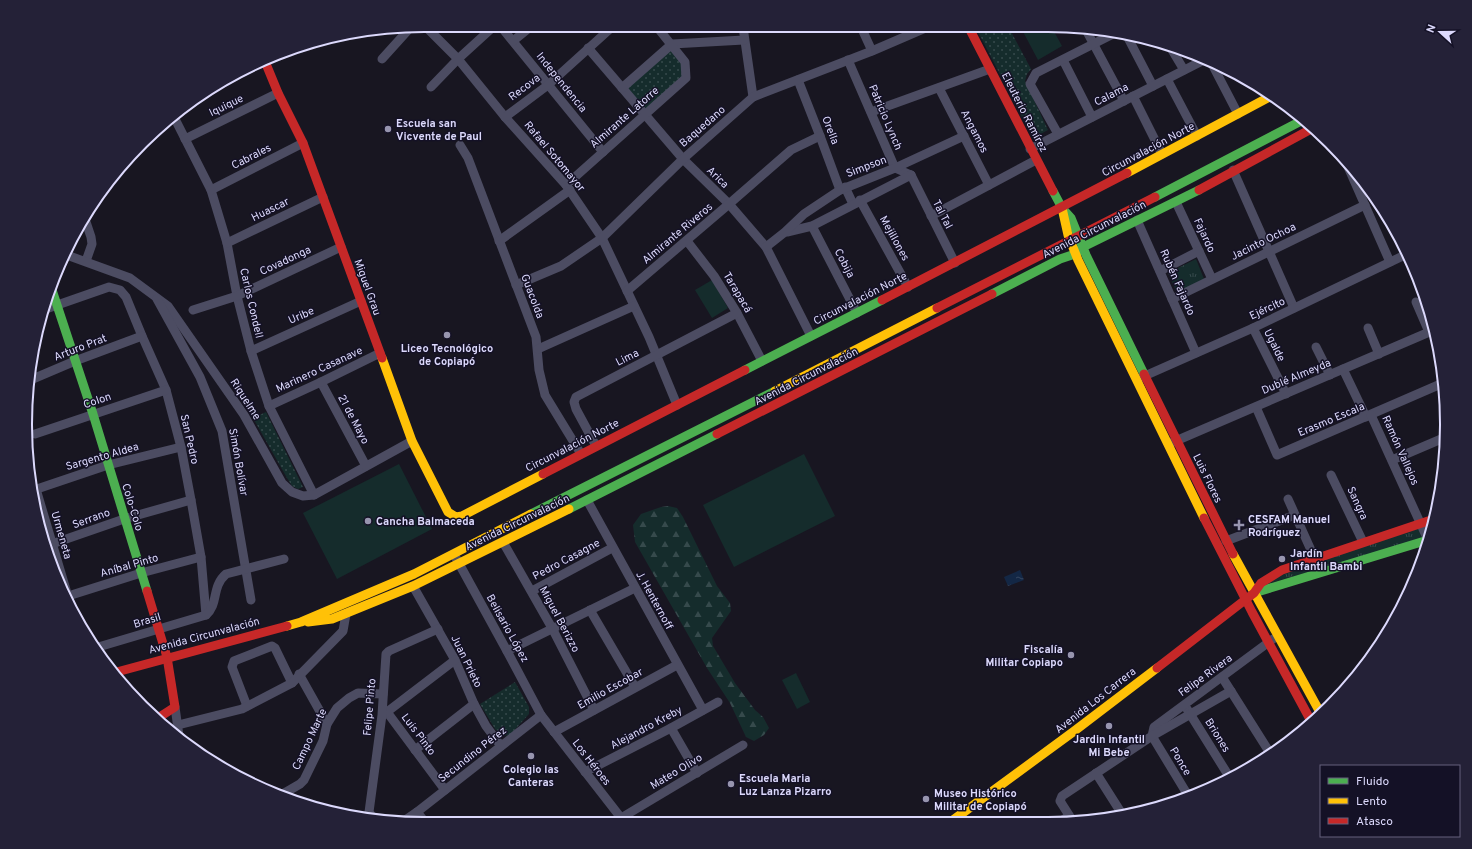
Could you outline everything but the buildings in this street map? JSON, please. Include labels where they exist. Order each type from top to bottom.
[{"type":"main road","name":"Eleuterio Ramírez","points":[[971,32],[1030,149],[1062,208],[1071,218],[1083,247]]},
{"type":"main road","name":"Miguel Grau","points":[[267,65],[278,93],[303,143],[412,441],[448,512],[456,518]]},
{"type":"main road","name":"Circunvalación Norte","points":[[456,518],[1062,208],[1267,98]]},
{"type":"main road","name":"Avenida Circunvalación","points":[[119,671],[301,622],[414,574],[1079,236],[1298,123]]},
{"type":"main road","name":"Avenida Circunvalación","points":[[301,622],[324,621],[346,614],[413,586],[459,564],[1060,260],[1075,254],[1083,247],[1176,202],[1308,131]]},
{"type":"main road","name":"Eleuterio Ramírez","points":[[1062,208],[1069,241],[1075,254]]},
{"type":"main road","name":"Luis Flores","points":[[1083,247],[1141,378],[1246,599],[1310,717]]},
{"type":"main road","name":"Luis Flores","points":[[1075,254],[1141,378]]},
{"type":"main road","name":"Colo-Colo","points":[[54,295],[74,361],[93,414],[167,657],[175,707]]},
{"type":"main road","name":"Luis Flores","points":[[1172,443],[1317,709]]},
{"type":"main road","name":"Avenida Los Carrera","points":[[957,817],[1067,737],[1254,593],[1261,583],[1282,570],[1428,520]]},
{"type":"main road","name":"Avenida Los Carrera","points":[[1254,593],[1422,542]]},
{"type":"main road","points":[[161,716],[175,707]]},
{"type":"street","name":"Rafael Sotomayor","points":[[431,32],[458,59],[505,117],[568,187],[602,238],[657,356],[677,405]]},
{"type":"street","points":[[431,87],[458,59],[488,32]]},
{"type":"street","name":"Independencia","points":[[505,32],[603,152]]},
{"type":"street","points":[[513,41],[524,32]]},
{"type":"street","name":"Recova","points":[[505,117],[548,85],[606,32]]},
{"type":"street","points":[[661,32],[672,44]]},
{"type":"street","points":[[743,32],[753,97]]},
{"type":"street","points":[[863,32],[872,51]]},
{"type":"street","name":"Baquedano","points":[[516,285],[561,266],[602,238],[683,159],[753,97],[872,51],[916,32]]},
{"type":"street","points":[[382,58],[406,33]]},
{"type":"street","points":[[1088,34],[1124,101]]},
{"type":"street","points":[[1058,134],[1030,84],[1036,74],[1108,37]]},
{"type":"street","points":[[622,88],[672,44],[744,40]]},
{"type":"street","points":[[1130,41],[1153,86]]},
{"type":"street","name":"Almirante Latorre","points":[[499,241],[568,187],[603,152],[686,78],[685,62],[672,44]]},
{"type":"street","name":"Arica","points":[[588,48],[683,159],[730,204],[766,246],[811,336]]},
{"type":"street","points":[[1175,53],[1184,70]]},
{"type":"street","name":"Patricio Lynch","points":[[848,60],[895,168],[911,175]]},
{"type":"street","points":[[1063,60],[1092,117]]},
{"type":"street","name":"Calama","points":[[1030,149],[1199,62]]},
{"type":"street","points":[[871,112],[990,69]]},
{"type":"street","points":[[1215,69],[1238,114]]},
{"type":"street","points":[[1168,79],[1197,136]]},
{"type":"street","name":"Orella","points":[[798,80],[843,189],[857,202]]},
{"type":"street","name":"Angamos","points":[[939,88],[989,185]]},
{"type":"street","name":"Iquique","points":[[185,139],[278,93]]},
{"type":"street","points":[[1133,96],[1162,154]]},
{"type":"street","name":"Carlos Condell","points":[[176,121],[211,190],[228,243],[237,296],[251,351],[269,406],[314,494]]},
{"type":"street","name":"Almirante Riveros","points":[[626,291],[730,204],[791,150],[820,136]]},
{"type":"street","name":"Simpson","points":[[766,246],[785,232],[804,214],[843,189],[895,168],[964,136]]},
{"type":"street","name":"Cabrales","points":[[211,190],[303,143]]},
{"type":"street","name":"Guacolda","points":[[460,145],[468,158],[536,337],[538,349],[538,370],[545,395],[581,454]]},
{"type":"street","points":[[931,216],[1036,160]]},
{"type":"street","points":[[1233,170],[1294,308]]},
{"type":"street","name":"Simpson","points":[[785,232],[812,226],[911,175]]},
{"type":"street","name":"Tal Tal","points":[[911,175],[955,263]]},
{"type":"street","points":[[1354,179],[1390,262]]},
{"type":"street","name":"Huascar","points":[[228,243],[323,197]]},
{"type":"street","name":"Mejillones","points":[[857,202],[908,287]]},
{"type":"street","name":"Fajardo","points":[[1176,202],[1212,279]]},
{"type":"street","name":"Jacinto Ochoa","points":[[1172,299],[1365,205]]},
{"type":"street","name":"Rubén Fajardo","points":[[1137,220],[1196,353]]},
{"type":"street","points":[[86,261],[92,244],[87,225]]},
{"type":"street","name":"Cobija","points":[[812,226],[857,312]]},
{"type":"street","name":"Tarapacá","points":[[687,240],[714,276],[738,313],[762,361]]},
{"type":"street","name":"Covadonga","points":[[193,310],[237,296],[341,247]]},
{"type":"street","points":[[1160,271],[1199,251]]},
{"type":"street","name":"Riquelme","points":[[70,256],[130,278],[168,306],[244,415],[282,483],[292,492],[303,496],[314,494]]},
{"type":"street","name":"Ejército","points":[[1141,378],[1253,328],[1402,256]]},
{"type":"street","name":"San Pedro","points":[[57,304],[109,287],[120,290],[126,297],[166,390],[181,447],[201,557],[206,615]]},
{"type":"street","name":"Simón Bolívar","points":[[155,296],[200,378],[222,431],[251,600]]},
{"type":"street","name":"Uribe","points":[[251,351],[361,301]]},
{"type":"street","points":[[1416,302],[1427,323]]},
{"type":"street","points":[[50,307],[57,304]]},
{"type":"street","points":[[538,349],[634,306]]},
{"type":"street","name":"Lima","points":[[596,446],[576,409],[574,402],[576,397],[738,313]]},
{"type":"street","name":"Ugalde","points":[[1253,328],[1286,394]]},
{"type":"street","points":[[1368,328],[1379,354]]},
{"type":"street","name":"Dublé Almeyda","points":[[1172,443],[1429,332]]},
{"type":"street","name":"Arturo Prat","points":[[35,378],[74,361],[142,336]]},
{"type":"street","points":[[1316,347],[1330,375]]},
{"type":"street","name":"Marinero Casanave","points":[[269,406],[380,353]]},
{"type":"street","name":"Ramón Vallejos","points":[[1343,369],[1392,460],[1425,533]]},
{"type":"street","name":"21 de Mayo","points":[[321,382],[366,466]]},
{"type":"street","name":"Erasmo Escala","points":[[1256,407],[1277,455],[1438,385]]},
{"type":"street","name":"Colon","points":[[36,434],[166,390]]},
{"type":"street","points":[[1392,460],[1439,440]]},
{"type":"street","points":[[314,494],[412,441]]},
{"type":"street","name":"Sargento Aldea","points":[[38,489],[108,465],[181,447]]},
{"type":"street","name":"Sangra","points":[[1331,475],[1363,542]]},
{"type":"street","points":[[1288,499],[1315,559]]},
{"type":"street","name":"Serrano","points":[[51,544],[124,519],[191,500]]},
{"type":"street","name":"J. Henternoff","points":[[587,500],[702,710]]},
{"type":"street","points":[[1226,541],[1295,515]]},
{"type":"street","name":"Miguel Berizzo","points":[[503,542],[532,591],[594,710]]},
{"type":"street","name":"Pedro Casagne","points":[[532,591],[612,548]]},
{"type":"street","name":"Belisario López","points":[[453,554],[541,715]]},
{"type":"street","name":"Aníbal Pinto","points":[[71,595],[201,557]]},
{"type":"street","points":[[206,615],[213,605],[216,586],[220,579],[226,574],[284,558]]},
{"type":"street","name":"Juan Prieto","points":[[413,586],[455,660],[474,704],[486,726],[501,746]]},
{"type":"street","points":[[507,651],[635,588]]},
{"type":"street","points":[[590,610],[635,687]]},
{"type":"street","points":[[178,725],[235,711],[292,683],[299,674],[343,631],[346,614]]},
{"type":"street","name":"Brasil","points":[[101,646],[206,615]]},
{"type":"street","name":"Felipe Pinto","points":[[370,813],[384,714],[383,694],[386,654],[389,651],[438,629]]},
{"type":"street","name":"Felipe Rivera","points":[[1152,736],[1154,727],[1278,636]]},
{"type":"street","points":[[247,706],[232,667],[234,661],[272,646],[275,648],[292,683]]},
{"type":"street","points":[[384,714],[455,660]]},
{"type":"street","name":"Emilio Escobar","points":[[554,732],[677,665]]},
{"type":"street","points":[[299,674],[327,724]]},
{"type":"street","points":[[1222,677],[1268,750]]},
{"type":"street","name":"Felipe Rivera","points":[[1070,816],[1060,801],[1062,796],[1152,736],[1231,691]]},
{"type":"street","name":"Campo Marte","points":[[287,792],[304,780],[323,741],[327,724],[337,708],[354,694],[383,694]]},
{"type":"street","name":"Alejandro Kreby","points":[[585,772],[718,702]]},
{"type":"street","points":[[415,750],[474,704]]},
{"type":"street","name":"Briones","points":[[1184,705],[1227,774]]},
{"type":"street","name":"Colo-Colo","points":[[175,707],[178,730]]},
{"type":"street","name":"Luis Pinto","points":[[384,714],[415,750],[445,790]]},
{"type":"street","name":"Los Héroes","points":[[541,715],[620,817]]},
{"type":"street","name":"Secundino Pérez","points":[[411,816],[541,715]]},
{"type":"street","points":[[671,728],[696,773]]},
{"type":"street","name":"Ponce","points":[[1152,736],[1186,792]]},
{"type":"street","name":"Mateo Olivo","points":[[629,817],[696,773],[743,745]]},
{"type":"street","points":[[1096,773],[1119,810]]},
{"type":"street","points":[[417,812],[421,817]]},
{"type":"green space","points":[[978,32],[1011,32],[1031,69],[1027,74],[1025,81],[1048,130],[1033,138]]},
{"type":"green space","points":[[1023,32],[1054,32],[1062,46],[1038,60]]},
{"type":"green space","points":[[670,48],[682,63],[683,76],[647,108],[644,108],[626,87]]},
{"type":"green space","points":[[1196,259],[1204,279],[1177,293],[1168,273]]},
{"type":"green space","points":[[712,280],[728,308],[712,318],[695,290]]},
{"type":"green space","points":[[266,412],[303,487],[298,489],[292,486],[253,418]]},
{"type":"green space","points":[[804,454],[835,516],[734,567],[703,505]]},
{"type":"green space","name":"Cancha Balmaceda","points":[[399,464],[432,529],[337,579],[303,513]]},
{"type":"green space","points":[[668,506],[677,508],[683,517],[717,586],[730,603],[731,611],[712,638],[713,646],[735,683],[755,710],[763,717],[769,728],[764,735],[754,741],[746,737],[730,703],[707,668],[635,542],[633,525],[641,514]]},
{"type":"green space","points":[[1428,523],[1423,539],[1263,585],[1283,572]]},
{"type":"green space","points":[[796,673],[810,702],[797,709],[782,680]]},
{"type":"green space","points":[[515,682],[529,707],[529,714],[510,735],[502,736],[495,729],[480,704]]},
{"type":"water","points":[[1020,570],[1024,580],[1008,586],[1004,577]]},
{"type":"traffic: fast","points":[[1155,197],[1298,123]]},
{"type":"traffic: fast","points":[[992,294],[1060,259],[1075,254],[1083,247],[1199,190]]},
{"type":"traffic: fast","points":[[1053,191],[1062,208],[1071,218],[1086,255],[1144,374]]},
{"type":"traffic: fast","points":[[54,296],[93,414],[147,591]]},
{"type":"traffic: fast","points":[[745,370],[882,300]]},
{"type":"traffic: fast","points":[[531,514],[775,391]]},
{"type":"traffic: fast","points":[[569,509],[717,434]]},
{"type":"traffic: fast","points":[[1254,593],[1422,542]]},
{"type":"traffic: slow","points":[[1127,173],[1267,98]]},
{"type":"traffic: slow","points":[[1062,208],[1068,235],[1078,260],[1204,518]]},
{"type":"traffic: slow","points":[[775,391],[937,308]]},
{"type":"traffic: slow","points":[[382,358],[412,441],[448,512],[456,517],[462,516],[543,474]]},
{"type":"traffic: slow","points":[[308,622],[332,619],[413,586],[569,509]]},
{"type":"traffic: slow","points":[[287,626],[301,622],[414,574],[531,514]]},
{"type":"traffic: slow","points":[[1233,554],[1318,709]]},
{"type":"traffic: slow","points":[[957,817],[1157,668]]},
{"type":"traffic: jam","points":[[971,32],[1053,191]]},
{"type":"traffic: jam","points":[[267,65],[278,93],[303,143],[382,358]]},
{"type":"traffic: jam","points":[[1199,190],[1308,131]]},
{"type":"traffic: jam","points":[[882,300],[1127,173]]},
{"type":"traffic: jam","points":[[937,308],[1155,197]]},
{"type":"traffic: jam","points":[[717,434],[992,294]]},
{"type":"traffic: jam","points":[[543,474],[745,370]]},
{"type":"traffic: jam","points":[[1144,374],[1233,554]]},
{"type":"traffic: jam","points":[[1204,518],[1252,612],[1309,717]]},
{"type":"traffic: jam","points":[[1157,668],[1254,593],[1261,583],[1282,570],[1428,521]]},
{"type":"traffic: jam","points":[[147,591],[167,657],[175,707],[161,716]]},
{"type":"traffic: jam","points":[[120,671],[287,626]]},
{"type":"place","name":"Escuela san Vicvente de Paul","points":[[388,129]]},
{"type":"place","name":"Liceo Tecnológico de Copiapó","points":[[447,335]]},
{"type":"place","name":"Cancha Balmaceda","points":[[368,521]]},
{"type":"place","name":"CESFAM Manuel Rodríguez","points":[[1239,525]]},
{"type":"place","name":"Jardín Infantil Bambi","points":[[1282,559]]},
{"type":"place","name":"Fiscalía Militar Copiapo","points":[[1071,655]]},
{"type":"place","name":"Jardin Infantil Mi Bebe","points":[[1109,726]]},
{"type":"place","name":"Colegio las Canteras","points":[[531,756]]},
{"type":"place","name":"Escuela Maria Luz Lanza Pizarro","points":[[731,784]]},
{"type":"place","name":"Museo Histórico Militar de Copiapó","points":[[926,799]]}]
